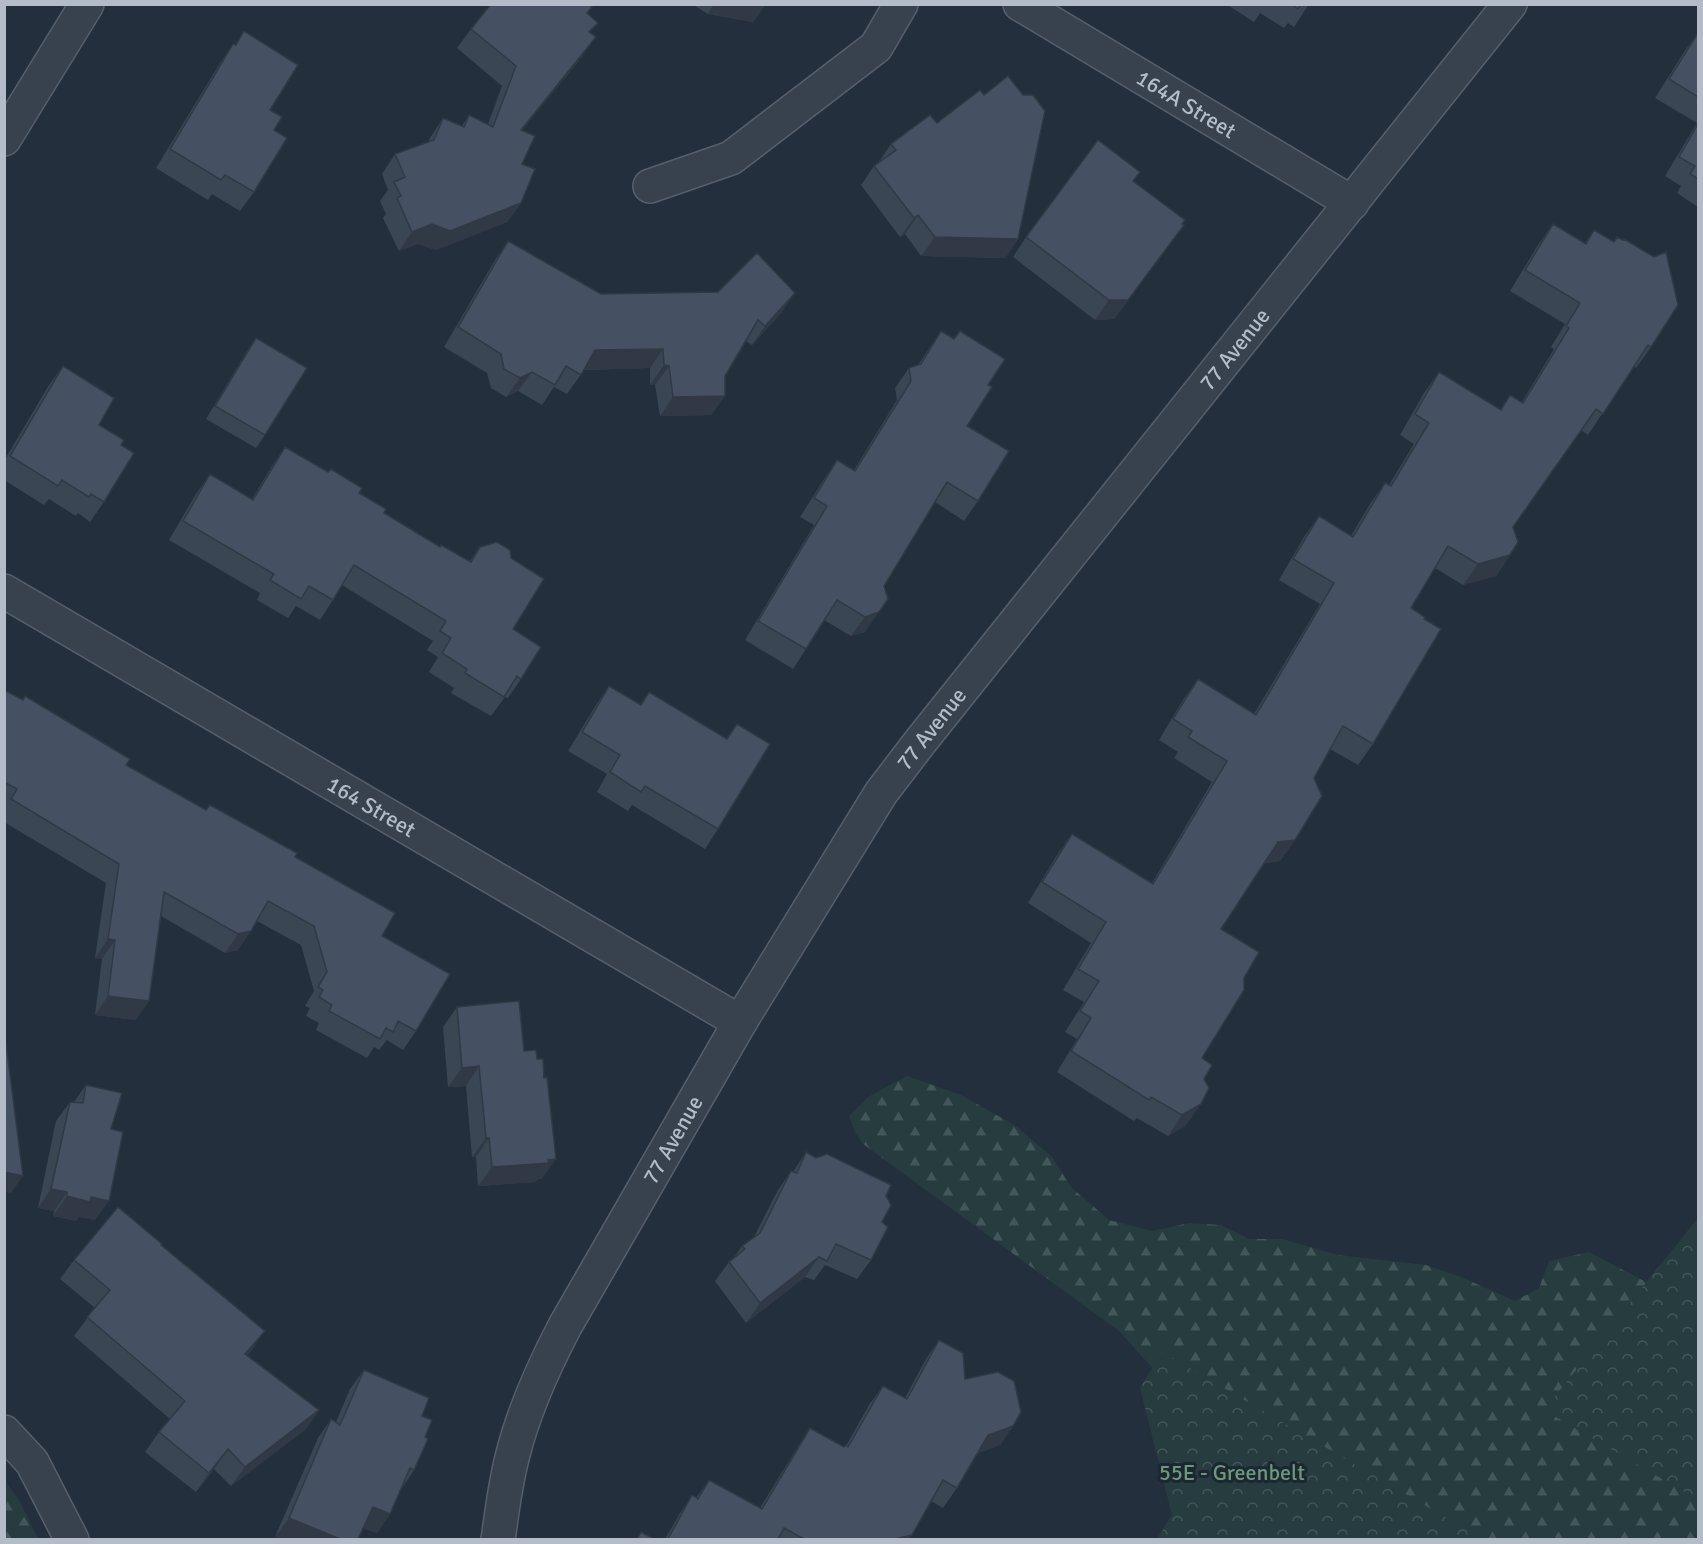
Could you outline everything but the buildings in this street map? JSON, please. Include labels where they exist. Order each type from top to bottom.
[{"type":"street","points":[[4,139],[87,4]]},
{"type":"street","points":[[650,186],[731,158],[876,47],[901,4]]},
{"type":"street","name":"164A Street","points":[[1020,4],[1352,203]]},
{"type":"street","name":"77 Avenue","points":[[498,1539],[512,1457],[543,1368],[740,1022],[881,793],[1510,4]]},
{"type":"street","name":"164 Street","points":[[4,591],[740,1022]]},
{"type":"street","points":[[4,1432],[32,1462],[72,1539]]},
{"type":"green space","points":[[907,1076],[961,1095],[1016,1126],[1052,1157],[1071,1187],[1109,1220],[1152,1231],[1189,1223],[1221,1225],[1249,1239],[1282,1239],[1338,1255],[1426,1265],[1461,1277],[1515,1301],[1539,1288],[1549,1261],[1589,1252],[1646,1282],[1672,1251],[1698,1273],[1698,1539],[1157,1539],[1175,1510],[1159,1375],[1119,1331],[863,1144],[849,1116],[868,1097]]},
{"type":"green space","points":[[1698,1218],[1698,1500],[1544,1410]]},
{"type":"green space","name":"55E - Greenbelt","points":[[1162,1352],[1483,1539],[1157,1539],[1172,1515],[1140,1388]]},
{"type":"green space","points":[[4,1480],[19,1500],[38,1539],[5,1539]]}]
